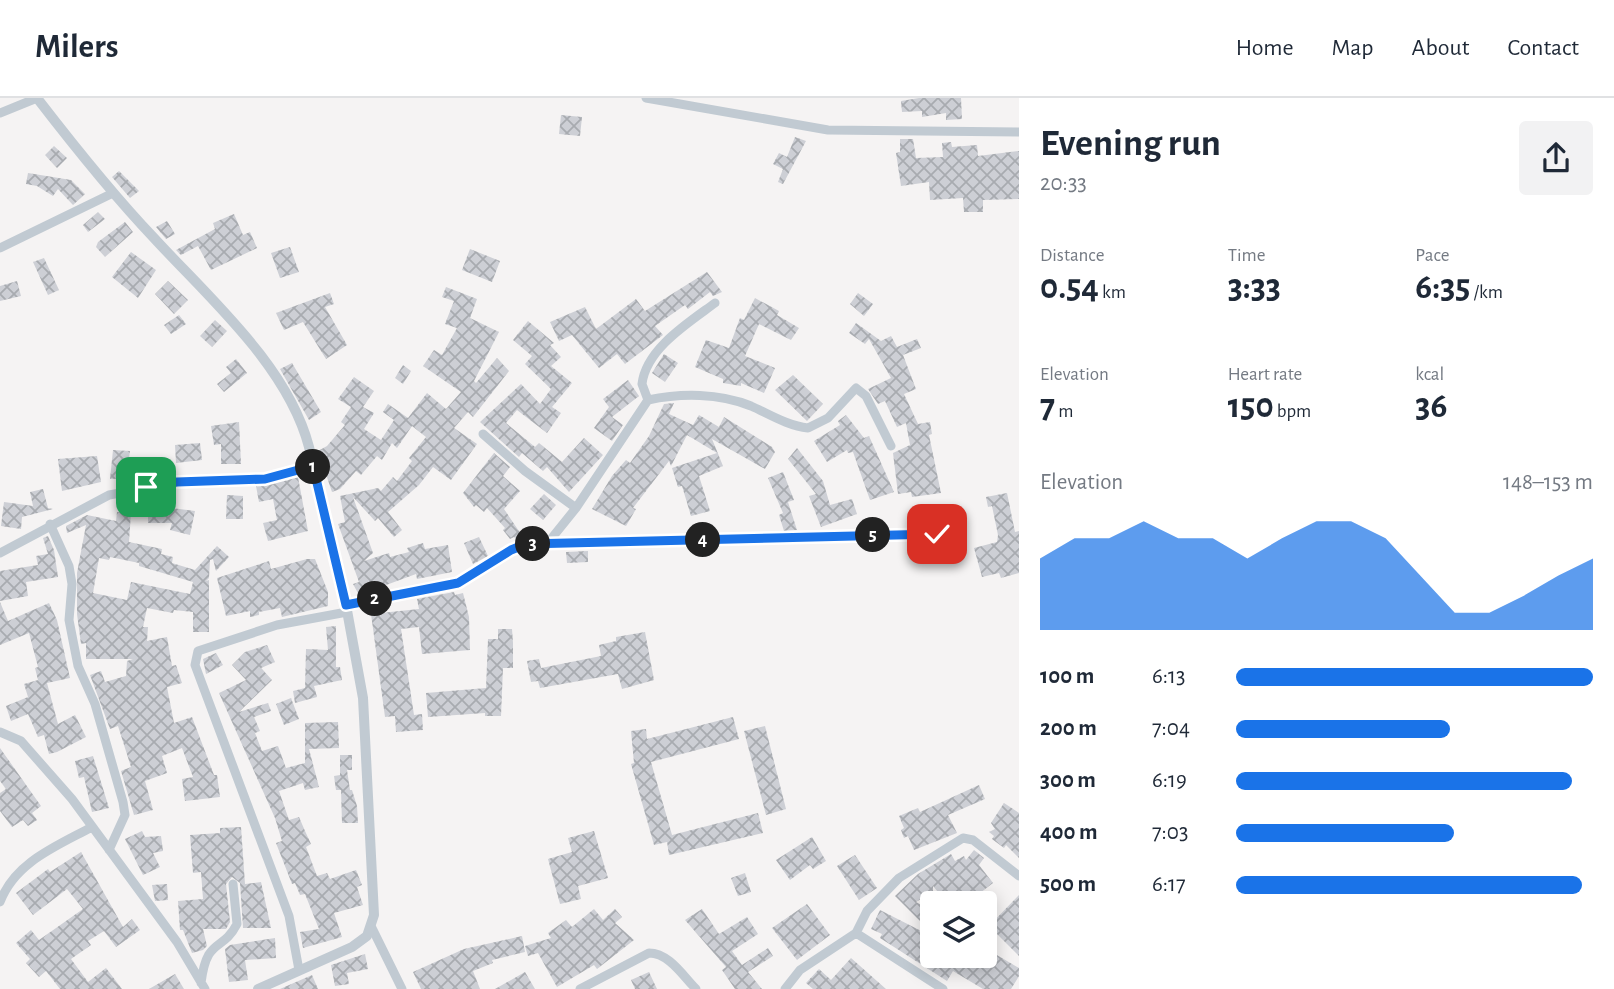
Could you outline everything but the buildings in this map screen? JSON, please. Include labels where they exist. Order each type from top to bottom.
[{"type":"street","points":[[0,113],[37,98],[114,193],[223,310],[271,371],[303,426],[347,608],[363,698],[374,915],[372,928],[367,936],[352,947],[258,989]]},
{"type":"street","points":[[646,98],[828,130],[1019,132]]},
{"type":"street","points":[[0,248],[114,193]]},
{"type":"street","points":[[648,400],[642,384],[651,359],[665,343],[715,303]]},
{"type":"street","points":[[547,544],[576,508],[648,400],[675,394],[708,396],[747,404],[807,428],[828,418],[856,388],[866,396],[891,446]]},
{"type":"street","points":[[483,434],[525,471],[576,508]]},
{"type":"street","points":[[0,553],[50,524],[110,495],[177,482],[265,479],[313,466]]},
{"type":"street","points":[[50,524],[69,566],[72,584],[69,620],[78,666],[94,704],[123,802],[125,815],[109,850]]},
{"type":"street","points":[[299,971],[289,916],[195,665],[198,651],[277,625],[458,583],[511,550],[526,544],[937,534]]},
{"type":"street","points":[[0,732],[21,741],[39,758],[177,942],[203,986]]},
{"type":"street","points":[[0,902],[7,884],[38,856],[92,827]]},
{"type":"street","points":[[785,989],[800,970],[856,933],[867,911],[890,885],[963,838],[973,840],[1019,876]]},
{"type":"street","points":[[203,986],[204,960],[212,946],[237,923],[233,884]]},
{"type":"street","points":[[372,928],[402,989]]},
{"type":"street","points":[[856,933],[943,989]]},
{"type":"street","points":[[580,989],[649,953],[657,953],[668,960],[696,989]]},
{"type":"route","points":[[146,487],[177,482],[265,479],[313,466],[346,605],[458,583],[511,550],[526,544],[937,534]]}]
